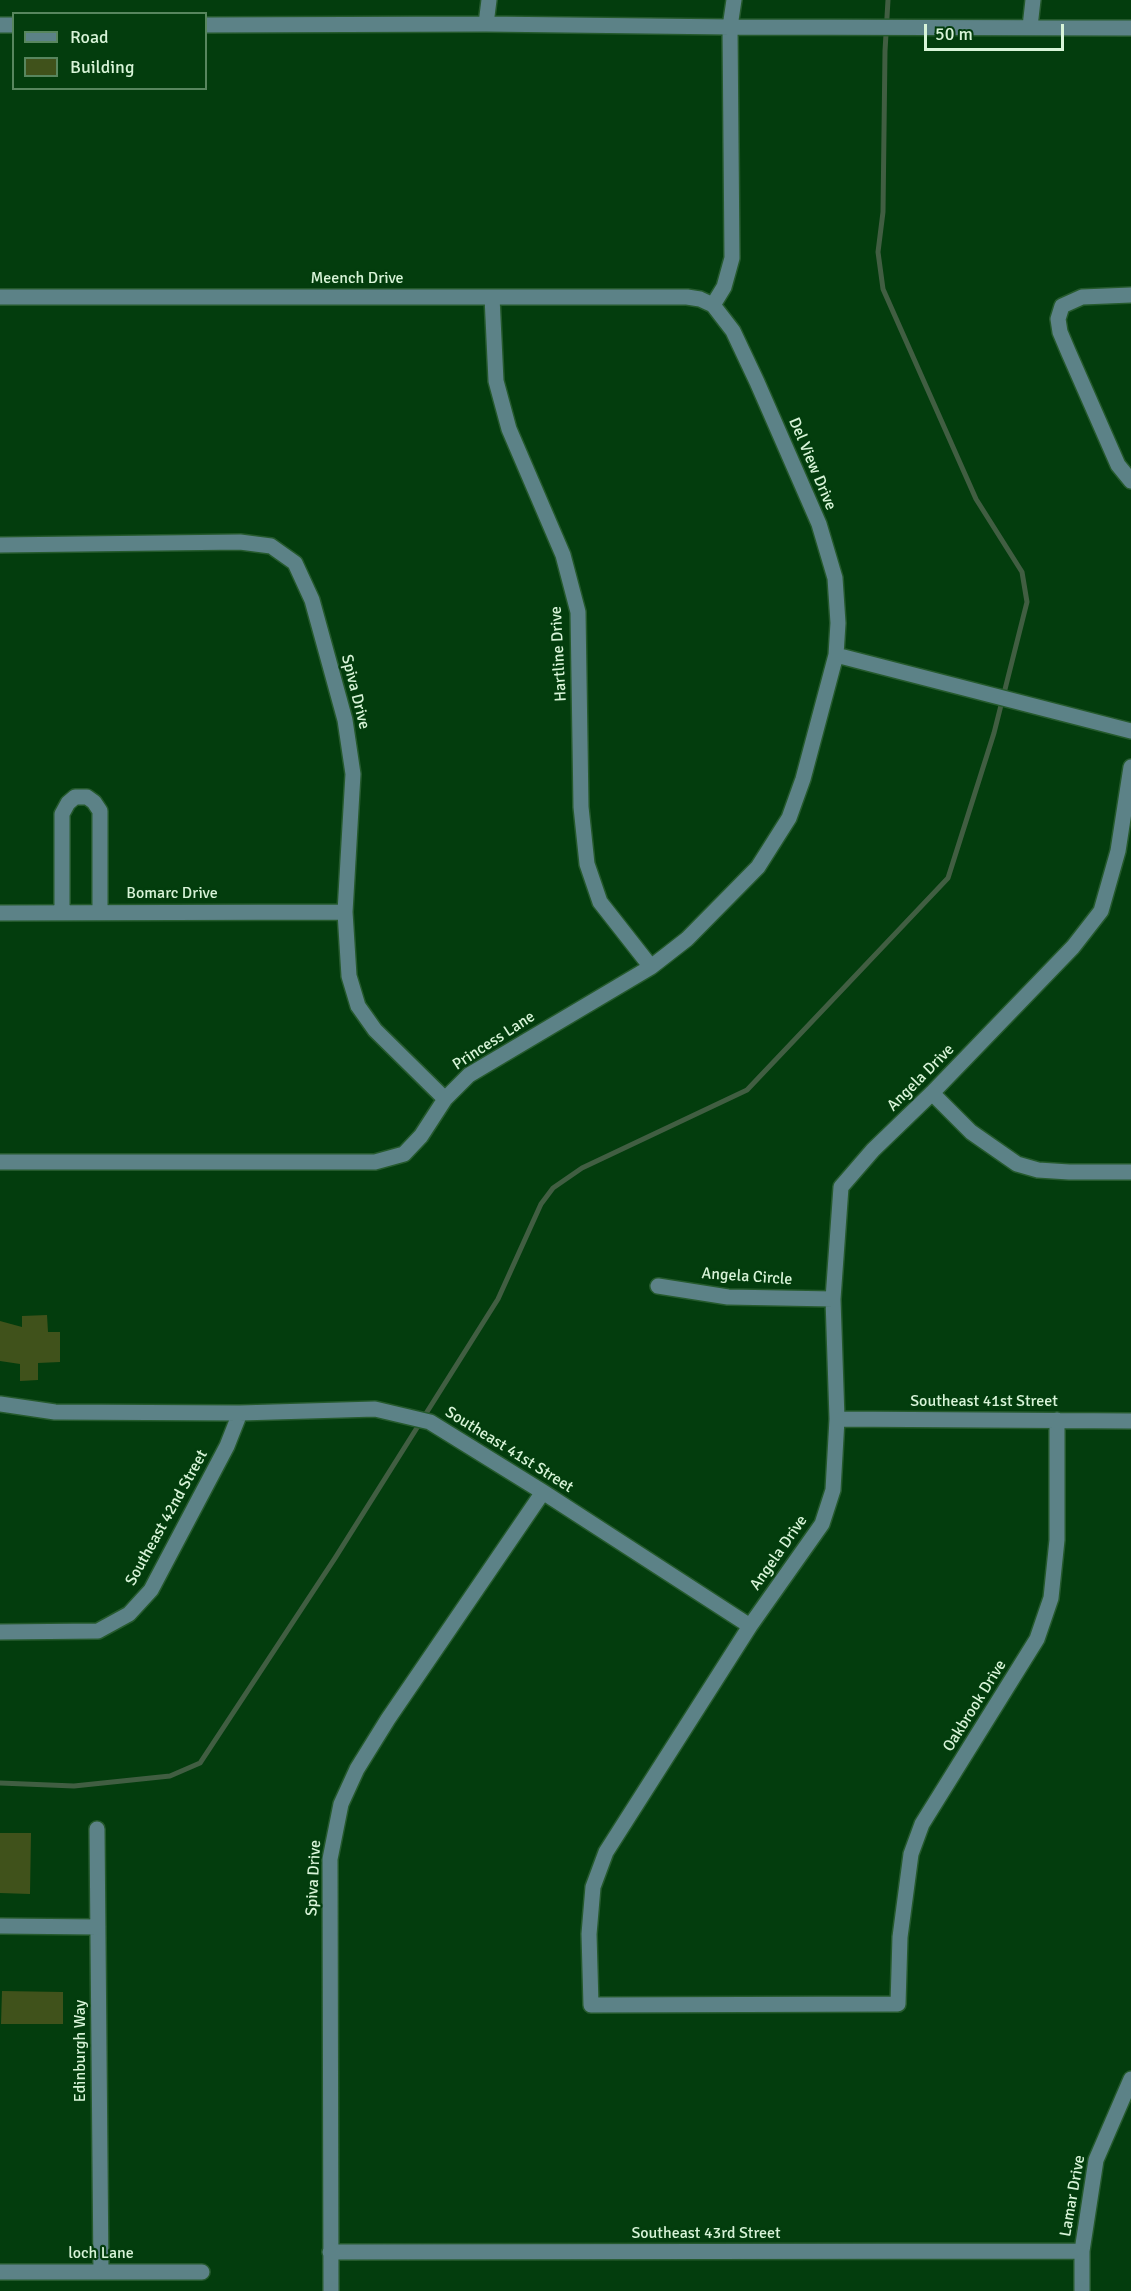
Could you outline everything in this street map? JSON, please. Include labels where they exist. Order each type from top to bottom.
[{"type":"street","points":[[486,24],[489,0]]},
{"type":"street","points":[[713,306],[724,287],[732,258],[730,27],[734,0]]},
{"type":"street","points":[[1030,27],[1033,0]]},
{"type":"street","points":[[207,25],[486,24],[1131,28]]},
{"type":"street","points":[[1131,296],[1082,297],[1062,306],[1058,318],[1060,332],[1118,465],[1131,481]]},
{"type":"street","name":"Meench Drive","points":[[0,297],[687,297],[700,299],[713,306]]},
{"type":"street","name":"Hartline Drive","points":[[492,297],[496,381],[509,429],[563,555],[578,612],[581,807],[587,864],[600,902],[651,967]]},
{"type":"street","name":"Del View Drive","points":[[713,306],[732,331],[757,382],[819,524],[835,578],[838,623],[836,655]]},
{"type":"street","name":"Spiva Drive","points":[[0,545],[240,542],[271,546],[295,564],[312,600],[345,720],[353,774],[345,912],[349,976],[358,1006],[375,1030],[445,1099]]},
{"type":"street","points":[[836,655],[1131,731]]},
{"type":"street","name":"Princess Lane","points":[[0,1162],[375,1162],[404,1154],[421,1136],[445,1099],[469,1076],[495,1058],[651,967],[687,939],[758,867],[789,818],[803,779],[836,655]]},
{"type":"street","name":"Angela Drive","points":[[898,2004],[591,2005],[589,1934],[593,1887],[606,1852],[750,1626],[822,1524],[833,1490],[837,1419],[833,1299],[841,1187],[873,1150],[932,1093],[1073,947],[1101,911],[1118,851],[1131,767]]},
{"type":"street","points":[[62,912],[62,814],[75,797],[87,797],[100,811],[100,912]]},
{"type":"street","name":"Bomarc Drive","points":[[0,913],[345,912]]},
{"type":"street","points":[[932,1093],[971,1132],[1017,1164],[1038,1170],[1069,1173],[1131,1173]]},
{"type":"street","name":"Angela Circle","points":[[658,1286],[728,1297],[833,1299]]},
{"type":"street","name":"Southeast 41st Street","points":[[0,1404],[55,1412],[240,1413],[375,1409],[430,1422],[750,1626]]},
{"type":"street","name":"Southeast 42nd Street","points":[[0,1632],[99,1631],[129,1614],[151,1590],[227,1446],[240,1413]]},
{"type":"street","name":"Southeast 41st Street","points":[[837,1419],[1131,1421]]},
{"type":"street","name":"Oakbrook Drive","points":[[898,2004],[902,1925],[911,1854],[922,1824],[1037,1640],[1051,1598],[1057,1540],[1057,1420]]},
{"type":"street","name":"Spiva Drive","points":[[331,2291],[330,1859],[341,1804],[357,1769],[388,1719],[543,1492]]},
{"type":"street","name":"Edinburgh Way","points":[[97,1829],[101,2272]]},
{"type":"street","points":[[0,1926],[98,1927]]},
{"type":"street","name":"Lamar Drive","points":[[1082,2291],[1082,2251],[1096,2160],[1131,2079]]},
{"type":"street","name":"Southeast 43rd Street","points":[[330,2252],[1082,2251]]},
{"type":"street","name":"loch Lane","points":[[0,2272],[202,2272]]},
{"type":"building","points":[[47,1315],[48,1332],[60,1332],[60,1362],[38,1363],[38,1380],[20,1381],[20,1364],[0,1361],[0,1321],[22,1327],[22,1316]]},
{"type":"building","points":[[0,1833],[31,1833],[30,1894],[0,1893]]},
{"type":"building","points":[[2,1991],[63,1992],[63,2024],[1,2024]]},
{"type":"waterway","points":[[0,1783],[74,1786],[170,1776],[200,1763],[335,1558],[498,1299],[541,1204],[553,1188],[582,1168],[747,1090],[948,878],[994,733],[1027,602],[1022,572],[976,499],[883,289],[878,252],[883,212],[888,0]]}]
